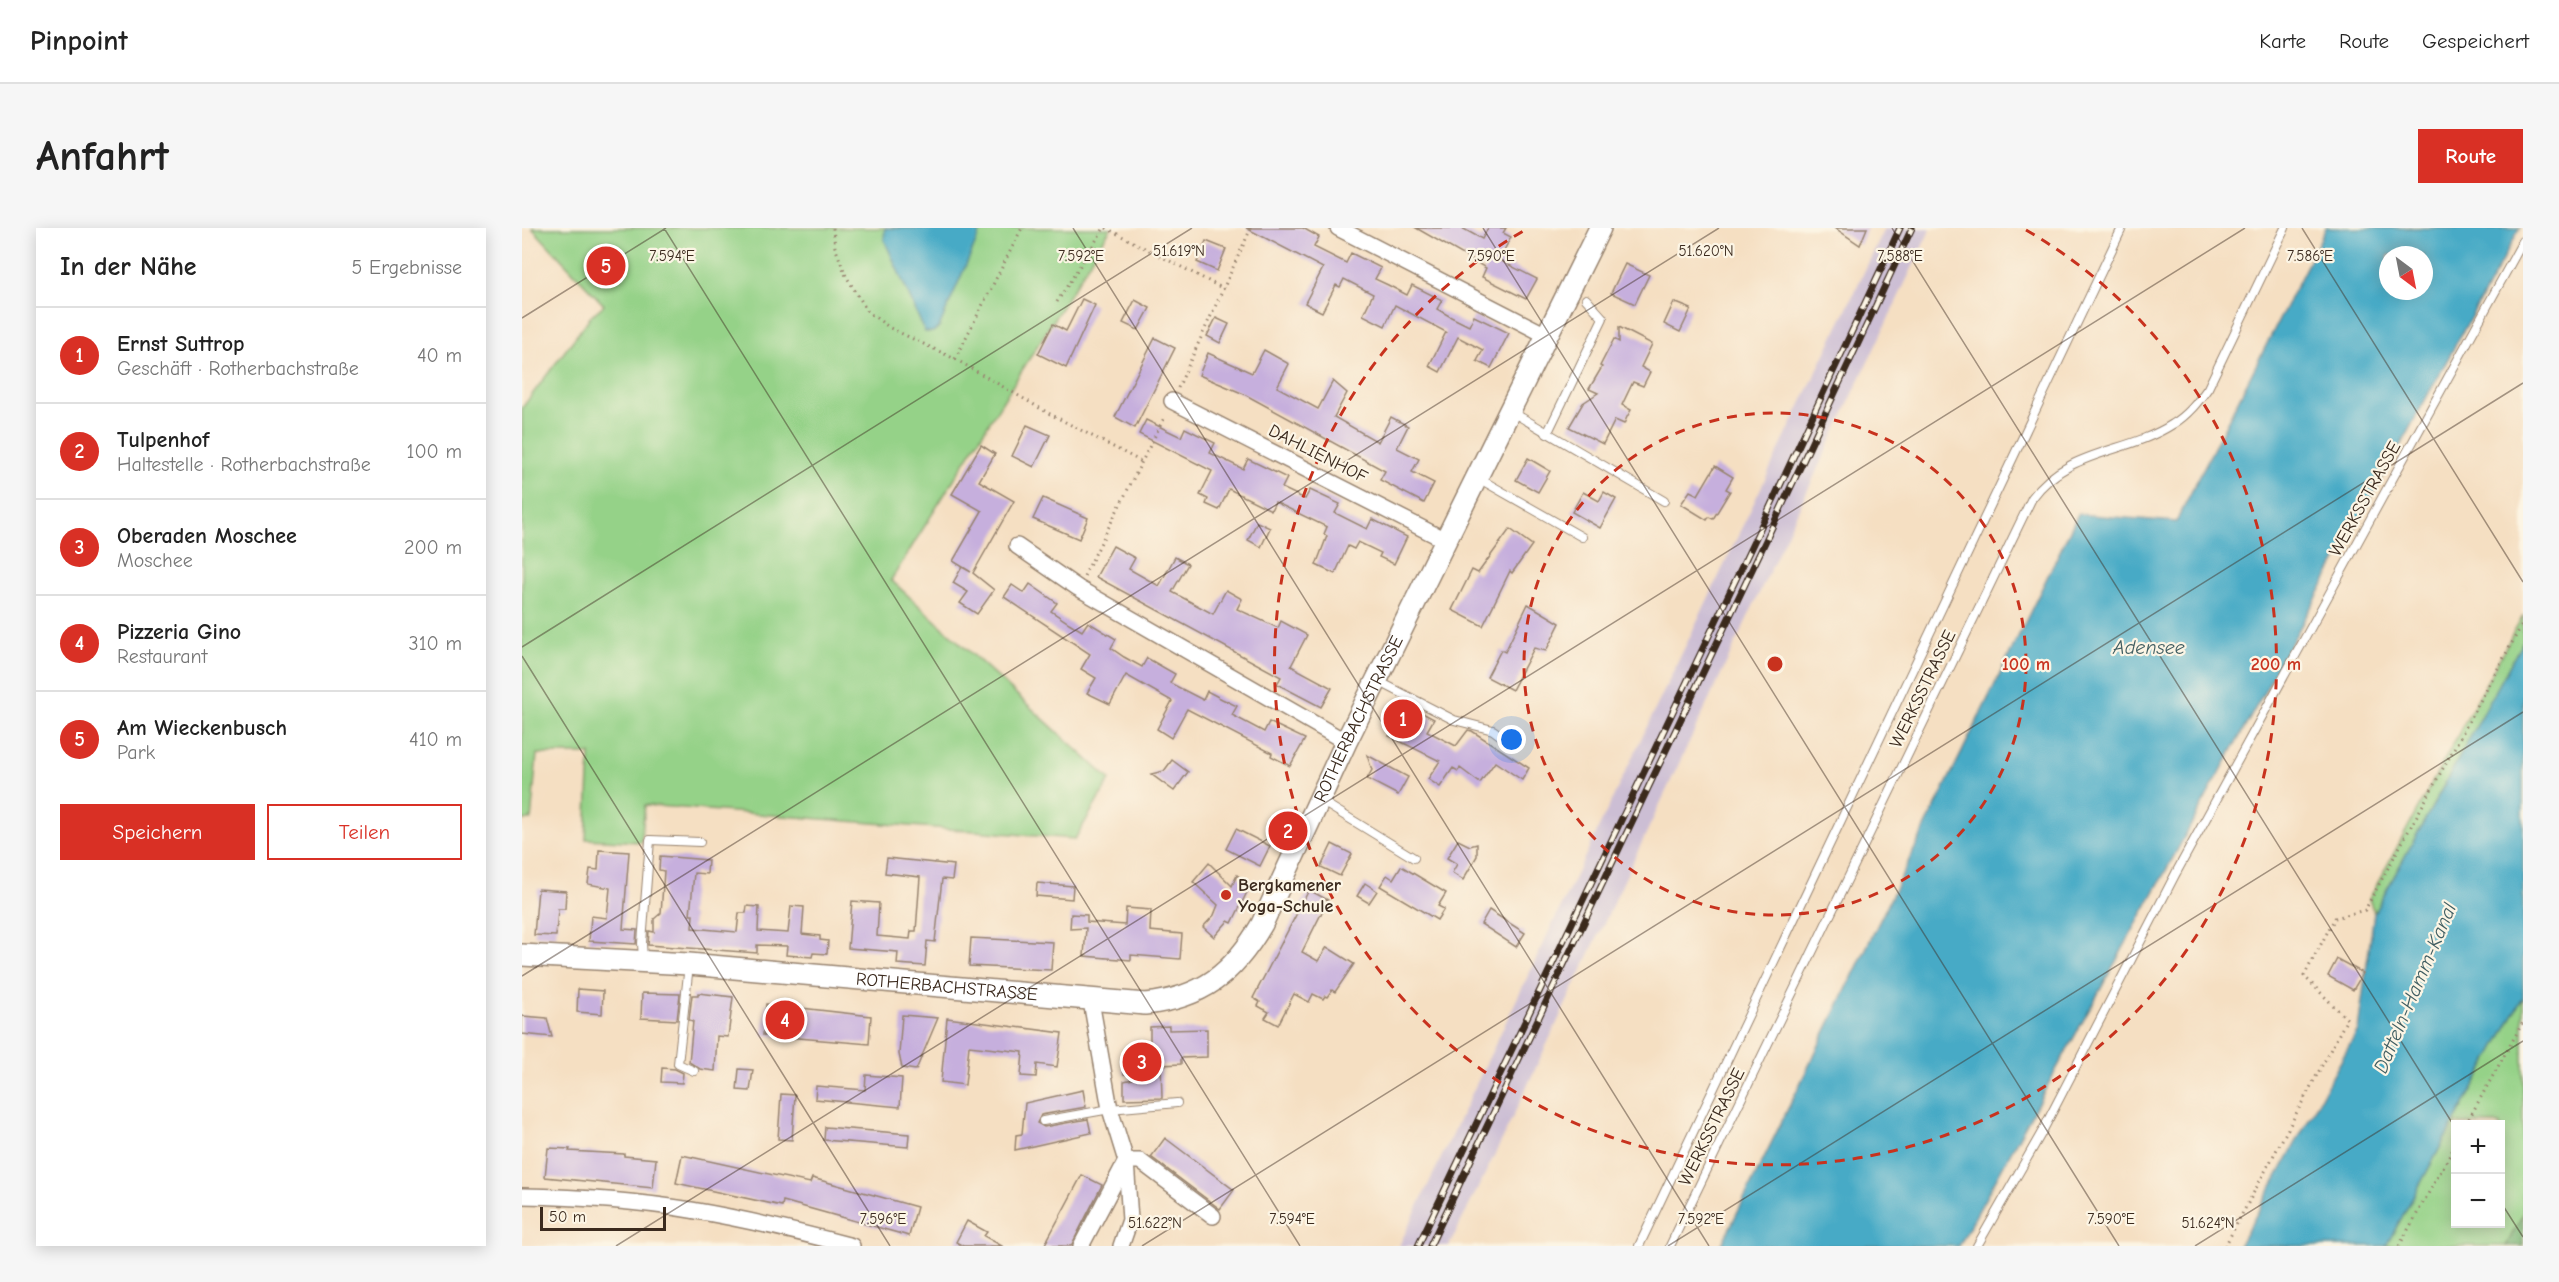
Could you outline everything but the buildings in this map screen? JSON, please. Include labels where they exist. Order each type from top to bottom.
[{"type":"street","points":[[1338,228],[1546,335]]},
{"type":"street","name":"ROTHERBACHSTRASSE","points":[[522,955],[689,964],[1145,1004],[1168,1002],[1204,988],[1219,978],[1247,950],[1346,742],[1478,478],[1508,410],[1600,228]]},
{"type":"street","name":"DAHLIENHOF","points":[[1172,401],[1447,541]]},
{"type":"street","points":[[1017,546],[1078,588],[1346,742]]},
{"type":"street","points":[[1091,1001],[1110,1109],[1126,1161],[1130,1220],[1124,1245]]},
{"type":"street","points":[[1126,1161],[1140,1161],[1213,1216]]},
{"type":"street","points":[[1081,1246],[1126,1161]]},
{"type":"street","points":[[522,1196],[566,1197],[689,1209],[763,1223],[852,1246]]},
{"type":"lane","points":[[1639,1246],[2122,228]]},
{"type":"lane","name":"WERKSSTRASSE","points":[[1670,1246],[2032,498],[2053,474],[2068,465],[2149,436],[2173,424],[2193,409],[2208,388],[2285,228]]},
{"type":"lane","name":"WERKSSTRASSE","points":[[1977,1246],[2042,1132],[2176,873],[2523,241]]},
{"type":"lane","points":[[1547,434],[1603,318],[1586,299]]},
{"type":"lane","points":[[1508,410],[1664,501]]},
{"type":"lane","points":[[1478,478],[1582,537]]},
{"type":"lane","points":[[1377,681],[1454,720],[1493,730],[1513,745]]},
{"type":"lane","points":[[1320,800],[1414,858]]},
{"type":"lane","points":[[643,961],[642,943],[650,840],[700,842]]},
{"type":"lane","points":[[689,964],[678,1064],[694,1071]]},
{"type":"lane","points":[[1043,1121],[1110,1109],[1177,1103]]},
{"type":"path","points":[[833,228],[835,247],[846,276],[868,312],[890,328],[955,359],[1050,414],[1142,462]]},
{"type":"path","points":[[955,359],[1022,228]]},
{"type":"path","points":[[1058,302],[1105,228],[1224,289]]},
{"type":"path","points":[[1078,588],[1172,401],[1251,228]]},
{"type":"path","points":[[2225,1246],[2347,1019],[2304,976],[2335,918],[2365,910],[2523,623]]},
{"type":"path","points":[[2469,1120],[2523,1022]]},
{"type":"path","points":[[2399,1246],[2451,1153]]},
{"type":"shaded area","points":[[1885,228],[1931,228],[1500,1144],[1449,1246],[1399,1246]]},
{"type":"green space","points":[[532,228],[1111,228],[891,580],[1110,780],[1075,839],[645,805],[641,842],[586,839],[590,754],[537,754],[531,820],[522,820],[522,408],[592,315],[604,305]]},
{"type":"green space","points":[[2523,615],[2523,641],[2374,913],[2369,899]]},
{"type":"green space","points":[[2523,997],[2523,1214],[2506,1246],[2386,1246],[2451,1128],[2451,1228],[2505,1228],[2505,1120],[2455,1120]]},
{"type":"green space","points":[[2523,1214],[2523,1246],[2506,1246]]},
{"type":"water","points":[[885,228],[982,228],[939,327],[933,332],[925,332],[884,239]]},
{"type":"water","name":"Adensee","points":[[2326,228],[2520,228],[1959,1246],[1721,1246],[2078,514],[2176,522]]},
{"type":"water","name":"Datteln-Hamm-Kanal","points":[[2523,641],[2523,997],[2455,1120],[2451,1120],[2451,1128],[2386,1246],[2239,1246],[2358,1030],[2374,913]]},
{"type":"railway","points":[[1418,1246],[1757,535],[1900,228]]},
{"type":"railway","points":[[1430,1246],[1912,228]]},
{"type":"place","name":"Am Wieckenbusch","points":[[606,266]]},
{"type":"place","name":"Ernst Suttrop","points":[[1403,719]]},
{"type":"place","name":"Tulpenhof","points":[[1288,831]]},
{"type":"place","name":"Bergkamener Yoga-Schule","points":[[1226,895]]},
{"type":"place","name":"Pizzeria Gino","points":[[785,1020]]},
{"type":"place","name":"Oberaden Moschee","points":[[1142,1062]]}]
